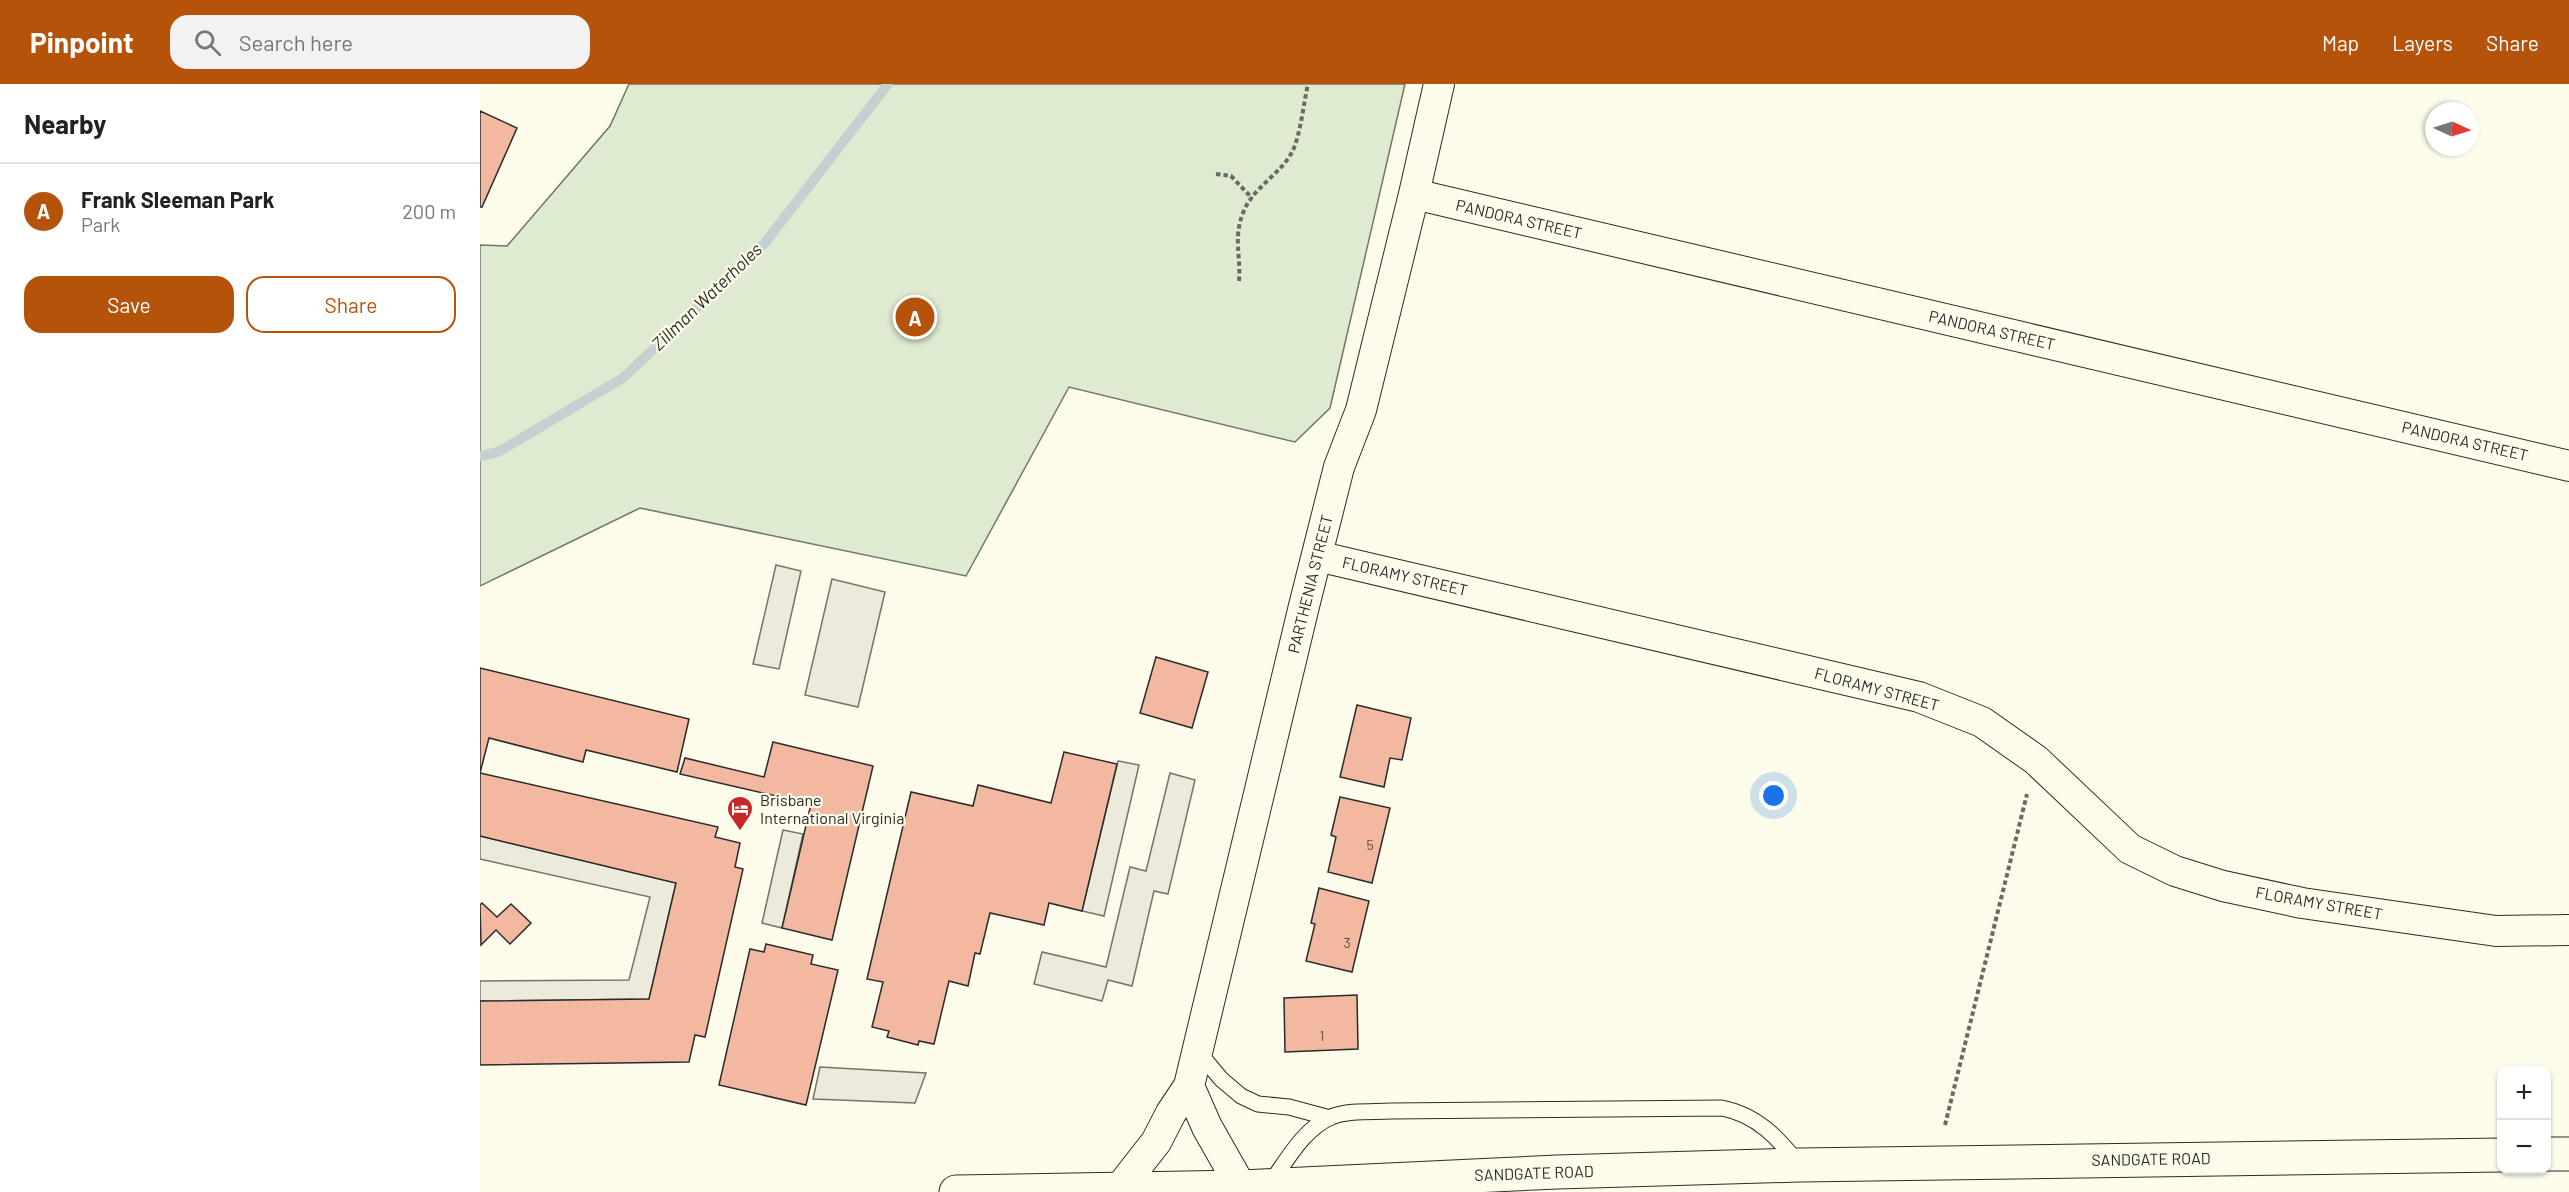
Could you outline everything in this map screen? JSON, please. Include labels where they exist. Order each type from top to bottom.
[{"type":"highway","points":[[2551,1154],[2569,1154]]},
{"type":"highway","name":"SANDGATE ROAD","points":[[956,1192],[1255,1186],[1557,1172],[1800,1165],[2497,1155]]},
{"type":"street","name":"PARTHENIA STREET","points":[[1120,1188],[1156,1142],[1171,1113],[1189,1086],[1339,467],[1361,410],[1439,84]]},
{"type":"street","name":"PANDORA STREET","points":[[1414,194],[2569,466]]},
{"type":"street","name":"FLORAMY STREET","points":[[1317,556],[1919,697],[1982,722],[2036,760],[2130,849],[2175,871],[2223,886],[2324,906],[2496,931],[2569,930]]},
{"type":"street","points":[[1189,1086],[1207,1127],[1255,1186]]},
{"type":"lane","points":[[1197,1050],[1230,1089],[1241,1096],[1258,1104],[1289,1107],[1330,1118]]},
{"type":"lane","points":[[1255,1186],[1309,1132],[1330,1118],[1347,1113],[1390,1111],[1722,1108],[1755,1119],[1777,1137],[1800,1165]]},
{"type":"path","points":[[1239,281],[1236,241],[1243,211],[1293,151],[1308,84]]},
{"type":"path","points":[[1216,174],[1231,176],[1252,198]]},
{"type":"path","points":[[1945,1125],[2036,760]]},
{"type":"green space","points":[[629,84],[1405,84],[1330,408],[1295,442],[1069,387],[966,576],[640,508],[480,586],[480,245],[507,246],[610,126]]},
{"type":"shaded area","points":[[776,565],[801,571],[779,669],[753,664]]},
{"type":"shaded area","points":[[832,579],[885,592],[858,707],[805,695]]},
{"type":"shaded area","points":[[1118,761],[1139,765],[1104,916],[1082,911]]},
{"type":"shaded area","points":[[1170,773],[1195,780],[1168,894],[1154,891],[1132,986],[1108,980],[1102,1001],[1034,984],[1042,952],[1106,967],[1130,867],[1146,871]]},
{"type":"shaded area","points":[[783,830],[803,834],[782,928],[762,923]]},
{"type":"shaded area","points":[[480,836],[676,883],[649,999],[480,1001],[480,981],[629,980],[650,897],[480,859]]},
{"type":"shaded area","points":[[820,1067],[926,1073],[915,1103],[813,1099]]},
{"type":"building","points":[[480,111],[517,128],[482,207],[480,207]]},
{"type":"building","points":[[1156,657],[1208,672],[1192,728],[1140,713]]},
{"type":"building","points":[[480,668],[689,719],[677,772],[586,750],[583,762],[489,738],[480,773]]},
{"type":"building","points":[[1357,705],[1411,718],[1402,760],[1390,758],[1384,787],[1340,777]]},
{"type":"building","points":[[773,742],[873,766],[832,940],[782,928],[811,804],[680,774],[685,758],[764,777]]},
{"type":"building","points":[[1064,752],[1117,764],[1082,911],[1049,903],[1044,925],[990,913],[980,954],[975,953],[968,986],[949,981],[934,1044],[919,1041],[918,1045],[887,1037],[889,1031],[872,1027],[883,982],[867,979],[911,792],[973,806],[978,785],[1051,803]]},
{"type":"building","points":[[480,773],[718,827],[715,837],[740,843],[735,867],[743,869],[705,1037],[695,1035],[689,1062],[480,1065],[480,1001],[649,999],[676,883],[480,836]]},
{"type":"building","points":[[1340,797],[1390,808],[1372,883],[1328,872],[1336,837],[1331,835]]},
{"type":"building","points":[[1319,888],[1369,901],[1352,972],[1306,961],[1315,924],[1311,923]]},
{"type":"building","points":[[482,903],[497,917],[511,904],[531,923],[510,944],[496,930],[481,945],[480,905]]},
{"type":"building","points":[[766,944],[813,955],[811,964],[838,970],[806,1105],[719,1085],[750,949],[764,952]]},
{"type":"building","points":[[1357,995],[1358,1049],[1285,1052],[1284,998]]},
{"type":"waterway","name":"Zillman Waterholes","points":[[480,456],[498,452],[623,378],[764,244],[888,84]]},
{"type":"place","name":"Frank Sleeman Park","points":[[915,317]]},
{"type":"place","name":"Brisbane International Virginia","points":[[740,832]]}]
